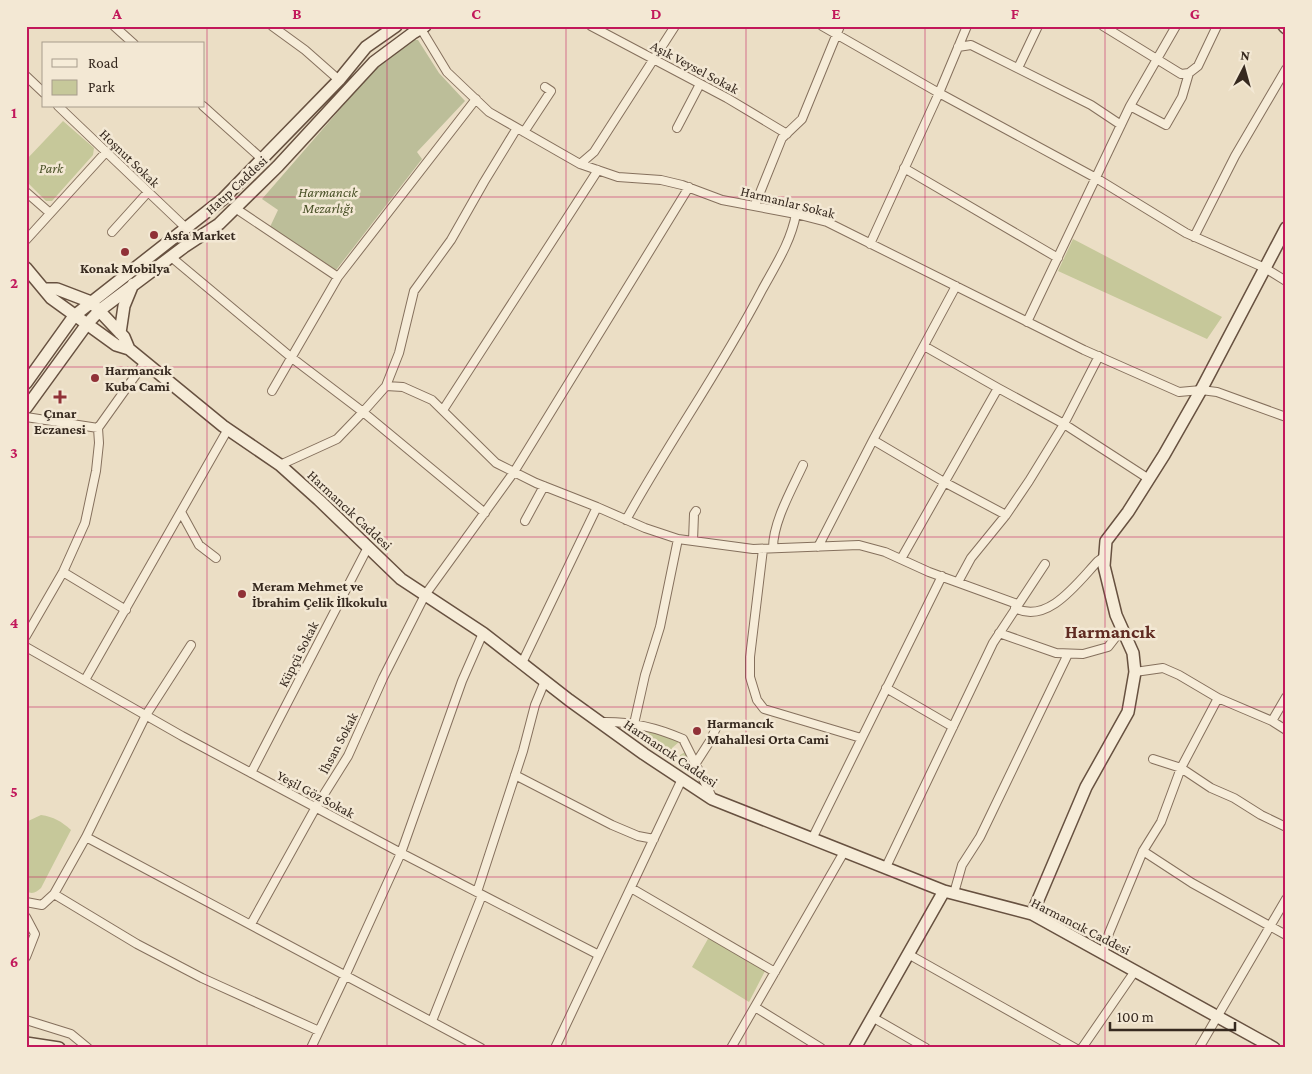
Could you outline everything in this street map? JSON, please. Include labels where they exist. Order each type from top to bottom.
[{"type":"street","points":[[114,26],[124,41]]},
{"type":"street","points":[[272,26],[305,50],[339,80]]},
{"type":"street","name":"Hatıp Caddesi","points":[[26,408],[87,324],[95,306],[223,199],[339,80],[366,47],[396,26]]},
{"type":"street","name":"Aşık Veysel Sokak","points":[[591,26],[700,84],[787,134]]},
{"type":"street","points":[[580,164],[594,152],[675,26]]},
{"type":"street","points":[[822,26],[938,93],[1096,178],[1194,237],[1264,268],[1286,281]]},
{"type":"street","points":[[755,206],[782,138],[802,119],[840,26]]},
{"type":"street","points":[[870,244],[967,26]]},
{"type":"street","points":[[1018,68],[1038,26]]},
{"type":"street","points":[[1103,26],[1181,74],[1190,73]]},
{"type":"street","points":[[1028,322],[1130,106],[1176,26]]},
{"type":"street","points":[[1130,106],[1166,125],[1182,96],[1190,73],[1198,66],[1217,26]]},
{"type":"street","name":"Hatıp Caddesi","points":[[26,383],[74,316],[134,283],[220,224],[278,166],[374,62],[423,28]]},
{"type":"street","name":"Harmanlar Sokak","points":[[423,28],[447,72],[489,112],[580,164],[618,177],[661,180],[689,187],[722,200],[827,222],[1098,356],[1179,392],[1201,390],[1217,392],[1286,417]]},
{"type":"street","points":[[958,47],[970,45],[1091,105],[1121,125]]},
{"type":"street","points":[[1194,237],[1235,156],[1286,69]]},
{"type":"street","points":[[26,76],[42,91]]},
{"type":"street","points":[[676,128],[700,84]]},
{"type":"street","points":[[280,465],[337,439],[386,386],[399,353],[414,291],[451,240],[484,182],[551,91],[545,87]]},
{"type":"street","points":[[272,391],[338,276],[476,99]]},
{"type":"street","name":"Hoşnut Sokak","points":[[63,108],[186,228]]},
{"type":"street","points":[[205,108],[262,159]]},
{"type":"street","points":[[26,240],[106,152]]},
{"type":"street","points":[[904,168],[1058,258]]},
{"type":"street","points":[[443,410],[598,170]]},
{"type":"street","name":"İhsan Sokak","points":[[251,924],[316,807],[348,756],[383,678],[425,595],[514,472],[689,187]]},
{"type":"street","points":[[26,192],[50,213]]},
{"type":"street","points":[[112,232],[148,192]]},
{"type":"street","points":[[235,208],[338,276]]},
{"type":"street","points":[[626,520],[653,471],[718,368],[754,305],[793,232],[796,214]]},
{"type":"street","points":[[1032,914],[1086,787],[1128,712],[1135,672],[1133,653],[1116,615],[1104,566],[1106,541],[1128,512],[1149,479],[1201,390],[1286,228]]},
{"type":"street","points":[[171,257],[292,358],[363,412],[484,513]]},
{"type":"street","points":[[26,268],[51,298],[116,345],[129,349]]},
{"type":"street","points":[[120,332],[121,314],[134,283]]},
{"type":"street","points":[[818,547],[872,440],[956,286]]},
{"type":"street","points":[[45,289],[57,289],[95,306],[124,337],[129,349]]},
{"type":"street","points":[[924,346],[1064,424],[1149,479]]},
{"type":"street","name":"Harmancık Caddesi","points":[[129,349],[228,429],[280,465],[401,579],[483,633],[599,722],[712,799],[949,892],[1032,914],[1274,1048]]},
{"type":"street","points":[[958,582],[971,558],[1006,515],[1064,424],[1098,356]]},
{"type":"street","points":[[26,636],[63,572],[85,523],[96,471],[99,443],[98,428],[145,362]]},
{"type":"street","points":[[386,386],[403,387],[432,400],[496,463],[544,486],[645,528],[678,539],[763,549],[858,545],[885,552],[1016,606],[1024,612],[1055,605],[1104,556]]},
{"type":"street","points":[[901,559],[998,388]]},
{"type":"street","points":[[26,417],[98,428]]},
{"type":"street","points":[[85,680],[228,429]]},
{"type":"street","points":[[872,440],[1006,515]]},
{"type":"street","points":[[773,548],[773,539],[777,526],[803,465]]},
{"type":"street","points":[[525,521],[544,486]]},
{"type":"street","points":[[522,663],[597,507]]},
{"type":"street","points":[[692,541],[694,514],[696,511]]},
{"type":"street","points":[[181,512],[199,545],[216,558]]},
{"type":"street","points":[[634,724],[645,675],[660,627],[678,539]]},
{"type":"street","name":"Küpçü Sokak","points":[[251,773],[368,547]]},
{"type":"street","points":[[763,549],[750,657],[750,677],[757,700],[764,709],[861,738]]},
{"type":"street","points":[[886,867],[993,643],[1045,564]]},
{"type":"street","points":[[63,572],[126,610]]},
{"type":"street","points":[[812,839],[942,576]]},
{"type":"street","points":[[999,633],[1056,653],[1083,654],[1108,647],[1122,629]]},
{"type":"street","points":[[311,1048],[401,853],[462,681],[483,633]]},
{"type":"street","points":[[26,902],[42,905],[54,894],[86,837],[146,715],[191,645]]},
{"type":"street","name":"Yeşil Göz Sokak","points":[[26,647],[251,773],[599,955]]},
{"type":"street","points":[[855,1048],[908,954],[949,892],[980,837],[1068,654]]},
{"type":"street","points":[[1135,672],[1163,668],[1179,674],[1218,698],[1272,721],[1286,730]]},
{"type":"street","points":[[432,1021],[480,893],[535,705],[545,681]]},
{"type":"street","points":[[886,688],[953,727]]},
{"type":"street","points":[[1272,721],[1286,697]]},
{"type":"street","points":[[1103,953],[1109,933],[1143,851],[1161,822],[1181,768],[1218,698]]},
{"type":"street","points":[[599,722],[618,722],[661,729],[683,738],[712,799]]},
{"type":"street","points":[[696,762],[717,726]]},
{"type":"street","points":[[1154,759],[1181,768],[1211,788],[1286,826]]},
{"type":"street","points":[[515,775],[612,825],[638,836],[654,839]]},
{"type":"street","points":[[555,1048],[682,779]]},
{"type":"street","points":[[86,837],[346,974],[481,1048]]},
{"type":"street","points":[[1143,851],[1192,883],[1286,935]]},
{"type":"street","points":[[731,1048],[844,852]]},
{"type":"street","points":[[631,888],[775,972]]},
{"type":"street","points":[[54,894],[136,944],[202,978],[319,1031]]},
{"type":"street","points":[[1199,1048],[1286,900]]},
{"type":"street","points":[[26,917],[35,934],[26,957]]},
{"type":"street","points":[[908,954],[1076,1048]]},
{"type":"street","points":[[1082,1048],[1135,970]]},
{"type":"street","points":[[755,1007],[821,1048]]},
{"type":"street","points":[[872,1017],[926,1048]]},
{"type":"street","points":[[26,1020],[71,1034],[88,1048]]},
{"type":"street","points":[[26,1043],[58,1048]]},
{"type":"green space","name":"Harmancık Mezarlığı","points":[[408,40],[418,40],[439,73],[465,101],[417,152],[422,159],[336,270],[270,227],[278,210],[262,199],[381,62]]},
{"type":"green space","name":"Park","points":[[63,121],[94,148],[93,155],[52,201],[46,201],[26,181],[26,160]]},
{"type":"green space","points":[[1073,239],[1222,317],[1207,339],[1058,271]]},
{"type":"green space","points":[[628,727],[669,736],[679,742],[672,748],[677,757],[685,752],[692,771],[688,771]]},
{"type":"green space","points":[[41,815],[57,820],[71,830],[41,888],[31,893],[26,891],[26,822]]},
{"type":"green space","points":[[709,937],[766,969],[749,1002],[692,967]]},
{"type":"place","name":"Asfa Market","points":[[154,235]]},
{"type":"place","name":"Konak Mobilya","points":[[125,252]]},
{"type":"place","name":"Harmancık Kuba Cami","points":[[95,378]]},
{"type":"place","name":"Çınar Eczanesi","points":[[60,397]]},
{"type":"place","name":"Meram Mehmet ve İbrahim Çelik İlkokulu","points":[[242,594]]},
{"type":"place","name":"Harmancık Mahallesi Orta Cami","points":[[697,731]]},
{"type":"district","name":"Harmancık","points":[[1110,631]]}]
